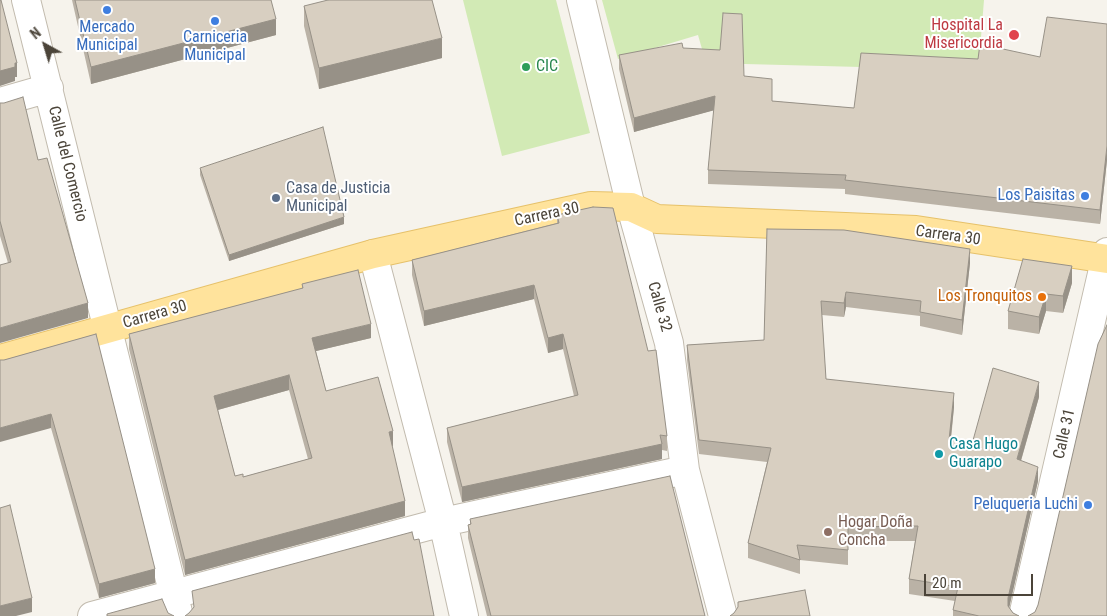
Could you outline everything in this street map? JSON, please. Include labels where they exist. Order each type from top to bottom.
[{"type":"main road","name":"Carrera 30","points":[[0,359],[373,254],[591,206],[631,207],[657,219],[916,230],[1107,257]]},
{"type":"street","name":"Calle del Comercio","points":[[26,0],[177,605]]},
{"type":"street","name":"Calle 32","points":[[581,0],[631,207],[669,343],[685,470],[723,616]]},
{"type":"street","points":[[0,102],[49,88]]},
{"type":"street","points":[[373,254],[442,522],[464,616]]},
{"type":"street","name":"Calle 31","points":[[1023,616],[1107,257]]},
{"type":"street","points":[[92,616],[177,605],[442,522],[685,470]]},
{"type":"green space","name":"CIC","points":[[463,0],[556,0],[590,133],[502,156]]},
{"type":"green space","points":[[602,0],[984,0],[978,74],[861,67],[706,63],[698,35],[618,59]]},
{"type":"building","points":[[0,0],[17,63],[15,63],[15,67],[0,71]]},
{"type":"building","points":[[75,0],[271,0],[276,19],[91,67]]},
{"type":"building","points":[[328,0],[432,0],[442,38],[319,68],[304,6]]},
{"type":"building","points":[[723,13],[742,14],[744,76],[772,79],[772,101],[854,108],[861,53],[978,59],[980,44],[1040,57],[1047,17],[1107,24],[1107,146],[1100,210],[845,180],[846,175],[708,170],[715,96],[634,118],[619,55],[682,43],[683,48],[720,50]]},
{"type":"building","points":[[23,97],[38,160],[47,158],[88,303],[0,328],[0,265],[11,262],[0,221],[0,103]]},
{"type":"building","name":"Casa de Justicia Municipal","points":[[323,127],[344,217],[229,255],[200,168]]},
{"type":"building","points":[[593,207],[613,208],[648,351],[656,350],[667,436],[660,435],[662,444],[462,487],[447,428],[578,395],[563,334],[548,338],[534,285],[424,311],[412,260],[559,223],[557,215]]},
{"type":"building","points":[[767,229],[844,230],[970,249],[962,320],[920,312],[921,301],[846,292],[844,303],[821,301],[826,379],[954,393],[949,440],[972,444],[993,368],[1039,382],[1017,459],[1038,467],[1008,598],[1008,606],[1013,613],[1019,616],[979,616],[953,610],[958,587],[909,579],[918,526],[848,527],[848,550],[797,545],[800,560],[748,543],[771,448],[699,440],[687,345],[764,340]]},
{"type":"building","points":[[1023,259],[1072,266],[1063,296],[1046,294],[1039,317],[1008,311]]},
{"type":"building","points":[[358,270],[371,324],[312,338],[326,391],[378,377],[393,431],[389,432],[405,501],[185,560],[129,334],[303,288],[302,284]],"holes":[[[289,375],[312,458],[243,477],[243,474],[235,476],[214,396]]]},
{"type":"building","points":[[1107,325],[1107,616],[1028,616],[1035,612],[1038,605],[1098,344]]},
{"type":"building","points":[[96,334],[155,569],[99,584],[51,414],[0,428],[0,360]]},
{"type":"building","points":[[670,476],[705,616],[491,616],[468,525],[471,524],[470,519]]},
{"type":"building","points":[[10,505],[32,598],[0,606],[0,508]]},
{"type":"building","points":[[412,532],[414,540],[419,539],[434,616],[185,616],[194,607],[192,591]]},
{"type":"building","points":[[805,590],[810,616],[730,616],[738,607],[738,602]]},
{"type":"building","points":[[162,599],[168,613],[174,616],[107,616],[107,614]]},
{"type":"place","name":"Mercado Municipal","points":[[107,10]]},
{"type":"place","name":"Carniceria Municipal","points":[[215,21]]},
{"type":"place","name":"Hospital La Misericordia","points":[[1014,35]]},
{"type":"place","name":"CIC","points":[[526,67]]},
{"type":"place","name":"Los Paisitas","points":[[1085,196]]},
{"type":"place","name":"Casa de Justicia Municipal","points":[[276,198]]},
{"type":"place","name":"Los Tronquitos","points":[[1042,297]]},
{"type":"place","name":"Casa Hugo Guarapo","points":[[939,454]]},
{"type":"place","name":"Peluqueria Luchi","points":[[1088,505]]},
{"type":"place","name":"Hogar Doña Concha","points":[[828,532]]}]
